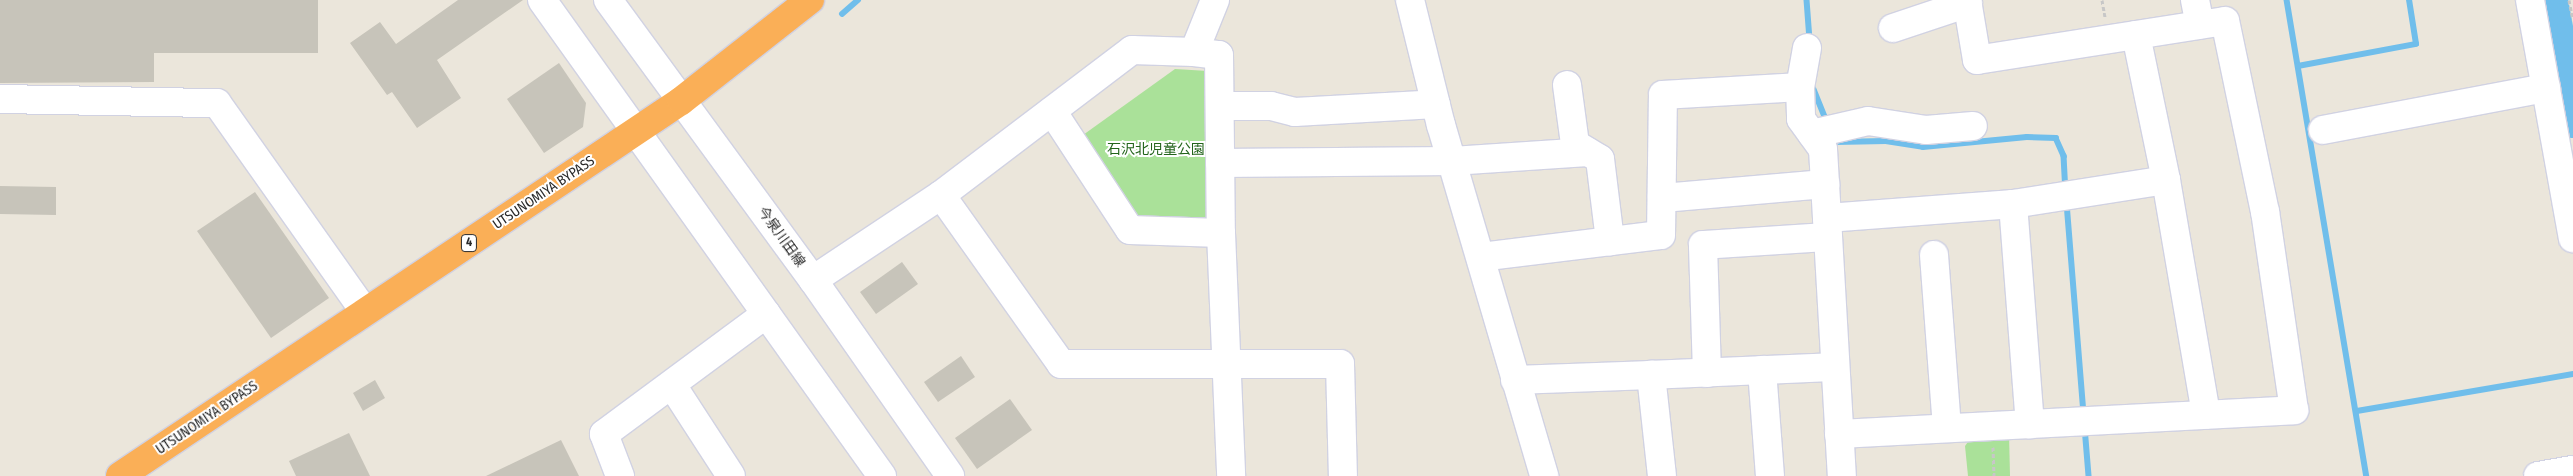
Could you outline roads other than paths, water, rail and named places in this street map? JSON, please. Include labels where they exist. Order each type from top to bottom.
[{"type":"highway","name":"UTSUNOMIYA BYPASS","points":[[120,476],[681,101],[810,0]]},
{"type":"street","points":[[542,0],[882,476]]},
{"type":"street","name":"今泉川田線","points":[[608,0],[813,280],[950,476]]},
{"type":"street","points":[[1194,52],[1215,0]]},
{"type":"street","points":[[1410,0],[1452,161],[1544,476]]},
{"type":"street","points":[[2530,0],[2573,238]]},
{"type":"street","points":[[1839,434],[2294,410],[2265,212],[2225,21],[2198,12],[2136,35],[1977,60],[1967,2],[1893,28]]},
{"type":"street","points":[[2136,35],[2166,180],[2206,415]]},
{"type":"street","points":[[1807,48],[1800,87],[1801,118],[1823,149],[1842,476]]},
{"type":"street","points":[[813,280],[941,195],[1132,50],[1194,52],[1219,55],[1221,233],[1232,476]]},
{"type":"street","points":[[1567,85],[1575,144],[1600,159],[1610,241]]},
{"type":"street","points":[[1481,257],[1661,235],[1663,95],[1800,87]]},
{"type":"street","points":[[2323,130],[2546,88]]},
{"type":"street","points":[[0,99],[217,103],[365,312]]},
{"type":"street","points":[[1220,106],[1271,106],[1295,112],[1436,104]]},
{"type":"street","points":[[1052,111],[1130,230],[1221,233]]},
{"type":"street","points":[[1812,134],[1868,121],[1926,130],[1973,126]]},
{"type":"street","points":[[1220,163],[1452,161],[1588,152]]},
{"type":"street","points":[[1707,372],[1703,245],[2013,204],[2166,180]]},
{"type":"street","points":[[1662,198],[1825,184]]},
{"type":"street","points":[[941,195],[1061,364],[1227,362],[1340,364],[1343,476]]},
{"type":"street","points":[[2013,204],[2030,424]]},
{"type":"street","points":[[1934,256],[1947,428]]},
{"type":"street","points":[[620,476],[604,434],[766,314]]},
{"type":"street","points":[[1515,380],[1835,367]]},
{"type":"street","points":[[1762,370],[1770,476]]},
{"type":"street","points":[[1651,375],[1662,476]]},
{"type":"street","points":[[672,385],[730,476]]},
{"type":"street","points":[[2538,476],[2573,470]]},
{"type":"waterway","points":[[842,14],[858,0]]},
{"type":"waterway","points":[[1807,0],[1810,40]]},
{"type":"waterway","points":[[2287,0],[2367,476]]},
{"type":"waterway","points":[[2298,66],[2416,44],[2409,0]]},
{"type":"waterway","points":[[2551,0],[2573,121]]},
{"type":"waterway","points":[[1813,87],[1827,122]]},
{"type":"waterway","points":[[1833,138],[1835,142],[1886,141],[1923,147],[2027,137],[2056,138],[2064,156],[2066,189]]},
{"type":"waterway","points":[[2067,203],[2084,413]]},
{"type":"waterway","points":[[2357,411],[2573,374]]},
{"type":"waterway","points":[[2085,427],[2089,476]]},
{"type":"park label","name":"石沢北児童公園","points":[[1156,150]]}]
